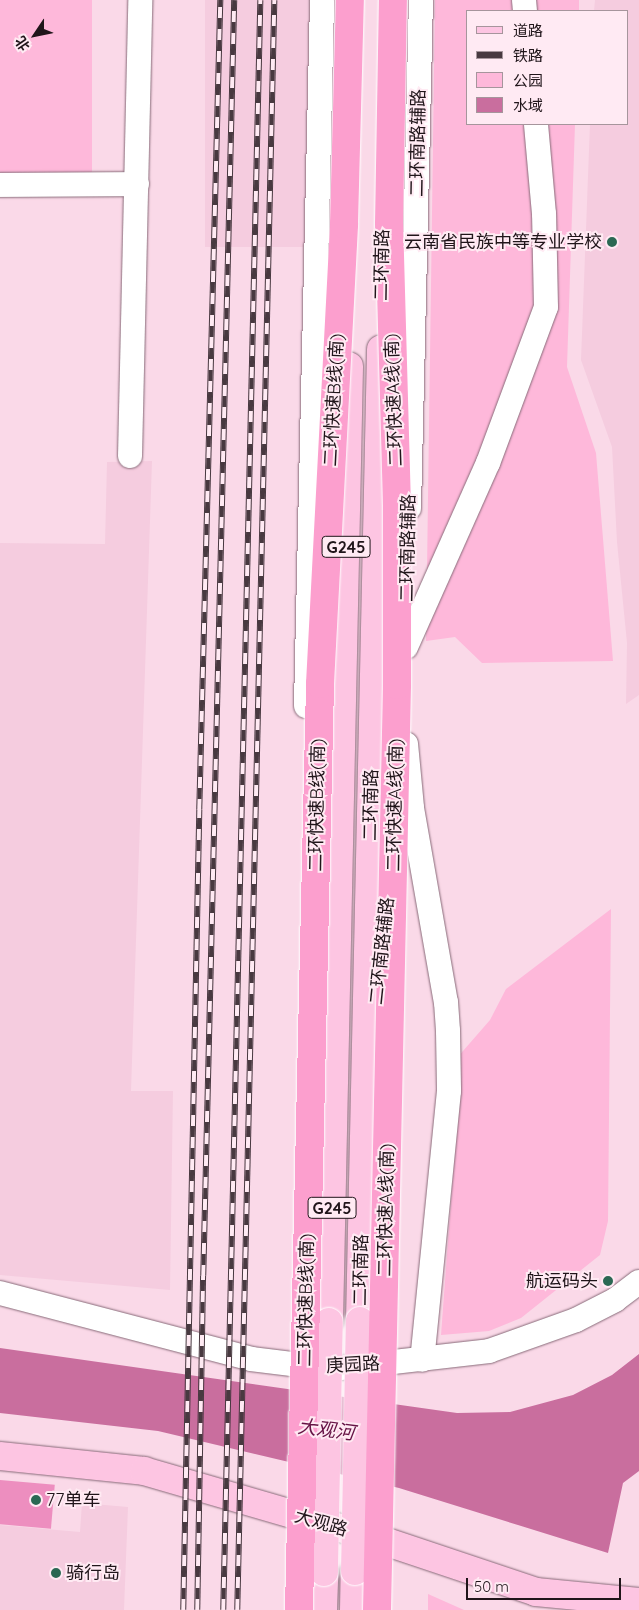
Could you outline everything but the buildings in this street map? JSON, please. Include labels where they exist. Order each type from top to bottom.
[{"type":"highway","name":"二环快速B线(南)","points":[[300,1610],[320,674],[344,224],[350,0]]},
{"type":"highway","name":"二环快速A线(南)","points":[[377,1610],[398,666],[397,506],[390,224],[393,0]]},
{"type":"main road","name":"二环南路","points":[[323,1610],[356,0]]},
{"type":"main road","name":"二环南路","points":[[354,1610],[387,0]]},
{"type":"main road","name":"大观路","points":[[0,1456],[144,1471],[378,1540],[536,1592],[639,1602]]},
{"type":"street","points":[[130,456],[140,0]]},
{"type":"street","points":[[322,0],[307,749],[316,904],[334,1094]]},
{"type":"street","name":"二环南路辅路","points":[[365,1093],[389,887],[404,714],[421,0]]},
{"type":"street","points":[[406,647],[488,463],[546,307],[544,214],[536,125]]},
{"type":"street","points":[[0,185],[137,184]]},
{"type":"street","points":[[404,714],[412,808],[446,1002],[448,1031],[449,1091],[422,1360]]},
{"type":"street","name":"庚园路","points":[[0,1293],[251,1359],[332,1369],[489,1351],[576,1320],[615,1300],[639,1282]]},
{"type":"shaded area","points":[[205,0],[310,0],[310,247],[205,247]]},
{"type":"shaded area","name":"云南省民族中等专业学校","points":[[595,0],[639,0],[639,695],[626,704],[627,643],[617,542],[612,447],[581,360],[590,125],[629,125],[629,10],[594,10]]},
{"type":"shaded area","points":[[152,461],[131,1091],[173,1091],[170,1290],[0,1275],[0,543],[105,544],[107,462]]},
{"type":"shaded area","points":[[82,1503],[128,1507],[124,1610],[0,1610],[0,1525],[80,1532]]},
{"type":"green space","points":[[0,0],[92,0],[92,178],[0,178]]},
{"type":"green space","points":[[435,0],[579,0],[579,10],[466,10],[466,125],[575,125],[567,367],[596,453],[613,661],[482,663],[455,637],[426,641]]},
{"type":"green space","points":[[611,909],[608,1221],[600,1255],[521,1318],[489,1331],[441,1335],[457,1121],[456,1059],[490,1020],[506,989]]},
{"type":"green space","points":[[428,1594],[464,1610],[428,1610]]},
{"type":"water","name":"大观河","points":[[0,1348],[457,1413],[510,1412],[573,1395],[612,1375],[639,1354],[639,1471],[623,1483],[608,1553],[399,1488],[158,1431],[0,1413]]},
{"type":"railway","points":[[183,1610],[199,810],[220,0]]},
{"type":"railway","points":[[197,1610],[203,1276],[234,0]]},
{"type":"railway","points":[[223,1610],[260,0]]},
{"type":"railway","points":[[237,1610],[274,0]]},
{"type":"place","name":"云南省民族中等专业学校","points":[[612,242]]},
{"type":"place","name":"航运码头","points":[[608,1281]]},
{"type":"place","name":"77单车","points":[[36,1500]]},
{"type":"place","name":"骑行岛","points":[[56,1573]]}]
